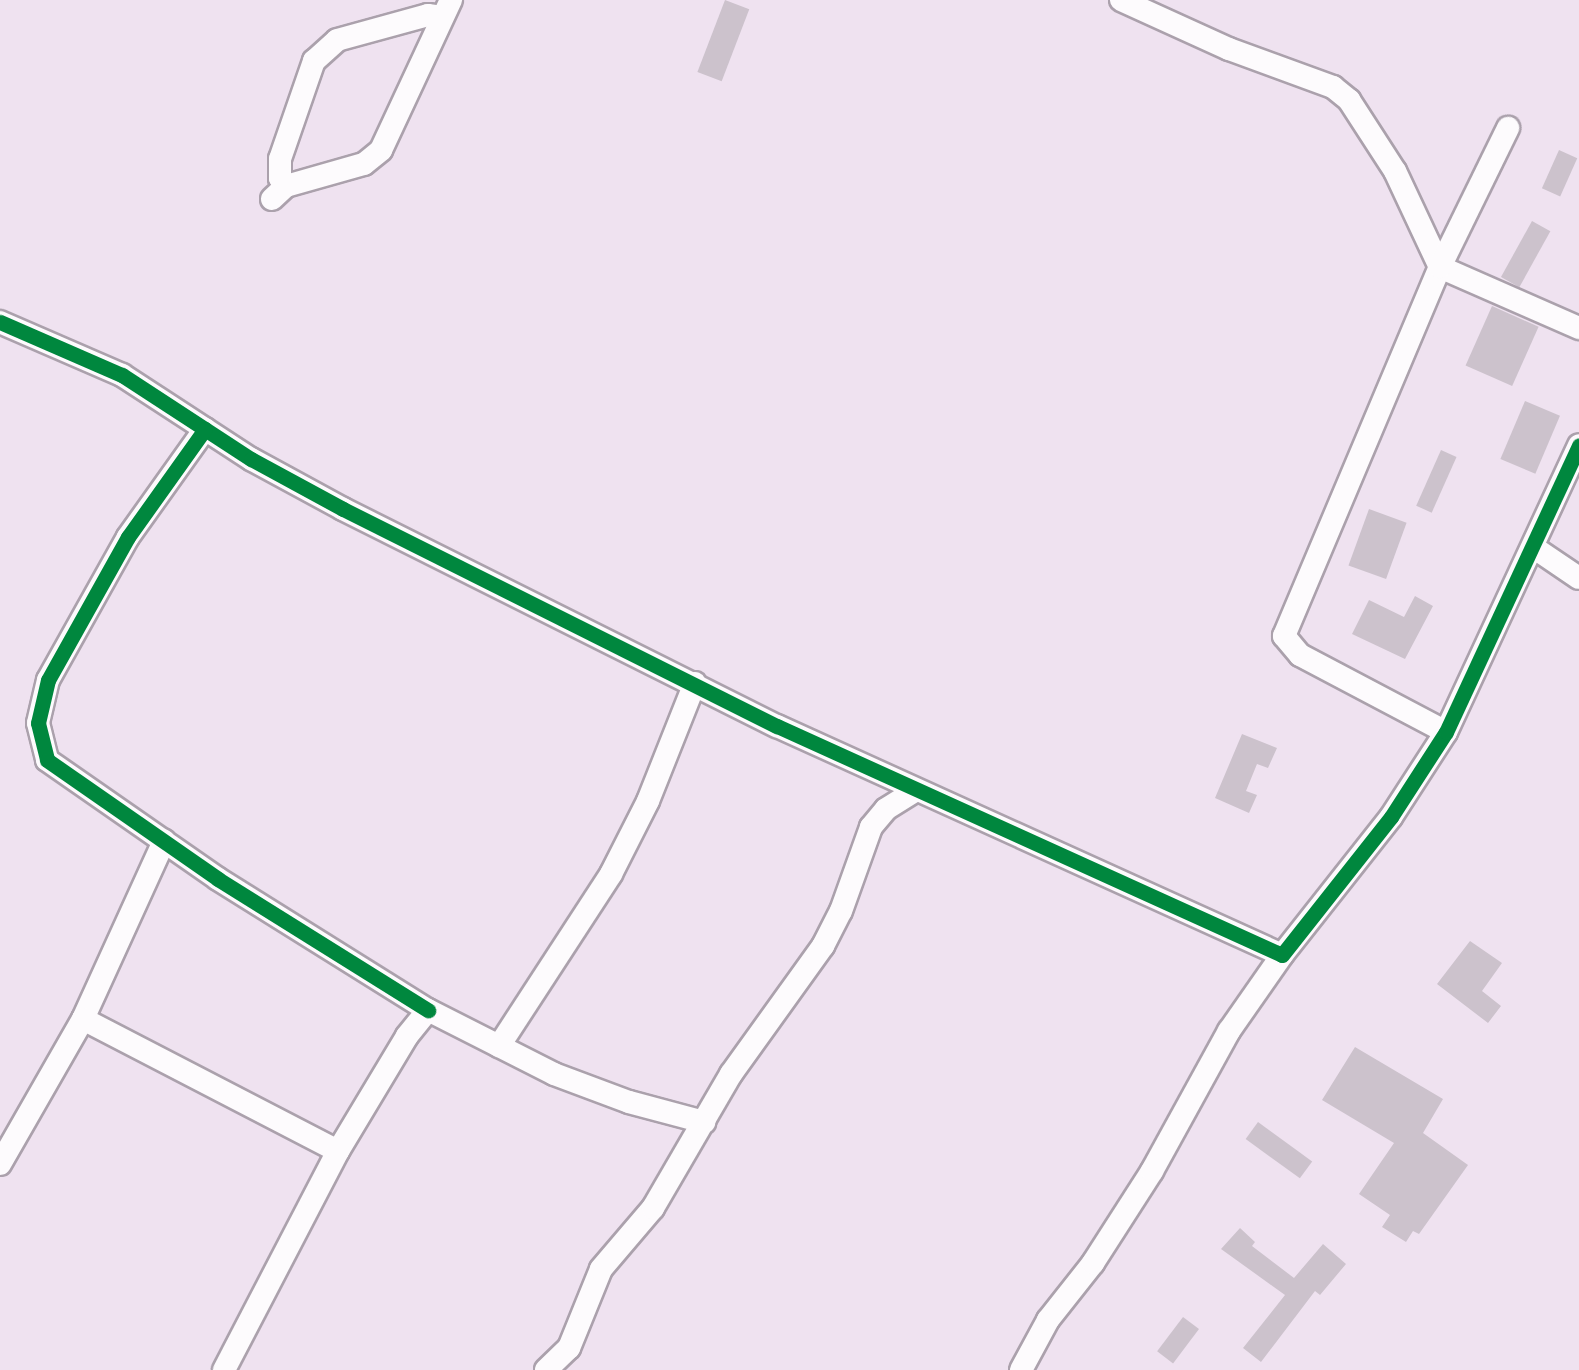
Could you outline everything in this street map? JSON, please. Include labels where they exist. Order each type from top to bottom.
[{"type":"street","points":[[1121,0],[1341,94],[1395,171],[1440,267],[1579,328]]},
{"type":"street","points":[[447,8],[381,150],[364,164],[279,192],[280,160],[314,62],[337,40],[447,8]]},
{"type":"street","points":[[1446,732],[1300,656],[1284,636],[1440,267],[1508,128]]},
{"type":"street","points":[[0,322],[122,375],[344,509],[915,792],[1195,912],[1282,955]]},
{"type":"street","points":[[206,429],[128,537],[48,680],[38,723],[47,760],[164,841],[428,1010],[600,1092],[704,1122]]},
{"type":"street","points":[[1020,1370],[1048,1320],[1094,1262],[1152,1172],[1229,1031],[1282,955],[1391,818],[1446,732],[1579,445]]},
{"type":"street","points":[[1533,547],[1579,578]]},
{"type":"street","points":[[499,1046],[611,874],[648,801],[695,683]]},
{"type":"street","points":[[546,1370],[569,1348],[601,1269],[654,1208],[764,1025],[823,946],[841,911],[871,827],[886,809],[915,792]]},
{"type":"street","points":[[0,1164],[83,1019],[164,841]]},
{"type":"street","points":[[224,1370],[338,1151],[407,1036],[428,1010]]},
{"type":"street","points":[[83,1019],[338,1151]]},
{"type":"building","points":[[725,0],[749,9],[722,81],[697,72]]},
{"type":"building","points":[[1559,150],[1577,158],[1560,197],[1542,188]]},
{"type":"building","points":[[1532,221],[1550,231],[1519,287],[1501,277]]},
{"type":"building","points":[[1492,306],[1539,327],[1512,386],[1466,365]]},
{"type":"building","points":[[1525,401],[1560,416],[1535,474],[1500,459]]},
{"type":"building","points":[[1441,450],[1457,457],[1432,513],[1416,506]]},
{"type":"building","points":[[1369,509],[1407,523],[1386,579],[1348,565]]},
{"type":"building","points":[[1415,596],[1433,606],[1405,659],[1352,634],[1369,600],[1404,617]]},
{"type":"building","points":[[1242,734],[1277,748],[1268,768],[1257,764],[1246,791],[1257,795],[1249,813],[1215,798]]},
{"type":"building","points":[[1470,941],[1502,963],[1482,991],[1501,1006],[1488,1023],[1437,984]]},
{"type":"building","points":[[1355,1047],[1443,1099],[1423,1133],[1468,1165],[1419,1234],[1413,1231],[1406,1242],[1382,1227],[1390,1215],[1359,1194],[1394,1143],[1322,1100]]},
{"type":"building","points":[[1258,1122],[1312,1161],[1300,1178],[1246,1139]]},
{"type":"building","points":[[1240,1228],[1255,1242],[1252,1246],[1294,1278],[1323,1244],[1346,1264],[1320,1295],[1315,1291],[1261,1362],[1243,1348],[1285,1295],[1221,1249]]},
{"type":"building","points":[[1183,1317],[1199,1329],[1173,1363],[1157,1351]]},
{"type":"cycle path","points":[[0,322],[122,375],[251,459],[343,509],[777,726],[1282,955],[1391,817],[1446,732],[1579,445]]},
{"type":"cycle path","points":[[205,429],[128,537],[48,680],[38,723],[47,760],[218,879],[428,1010]]}]
